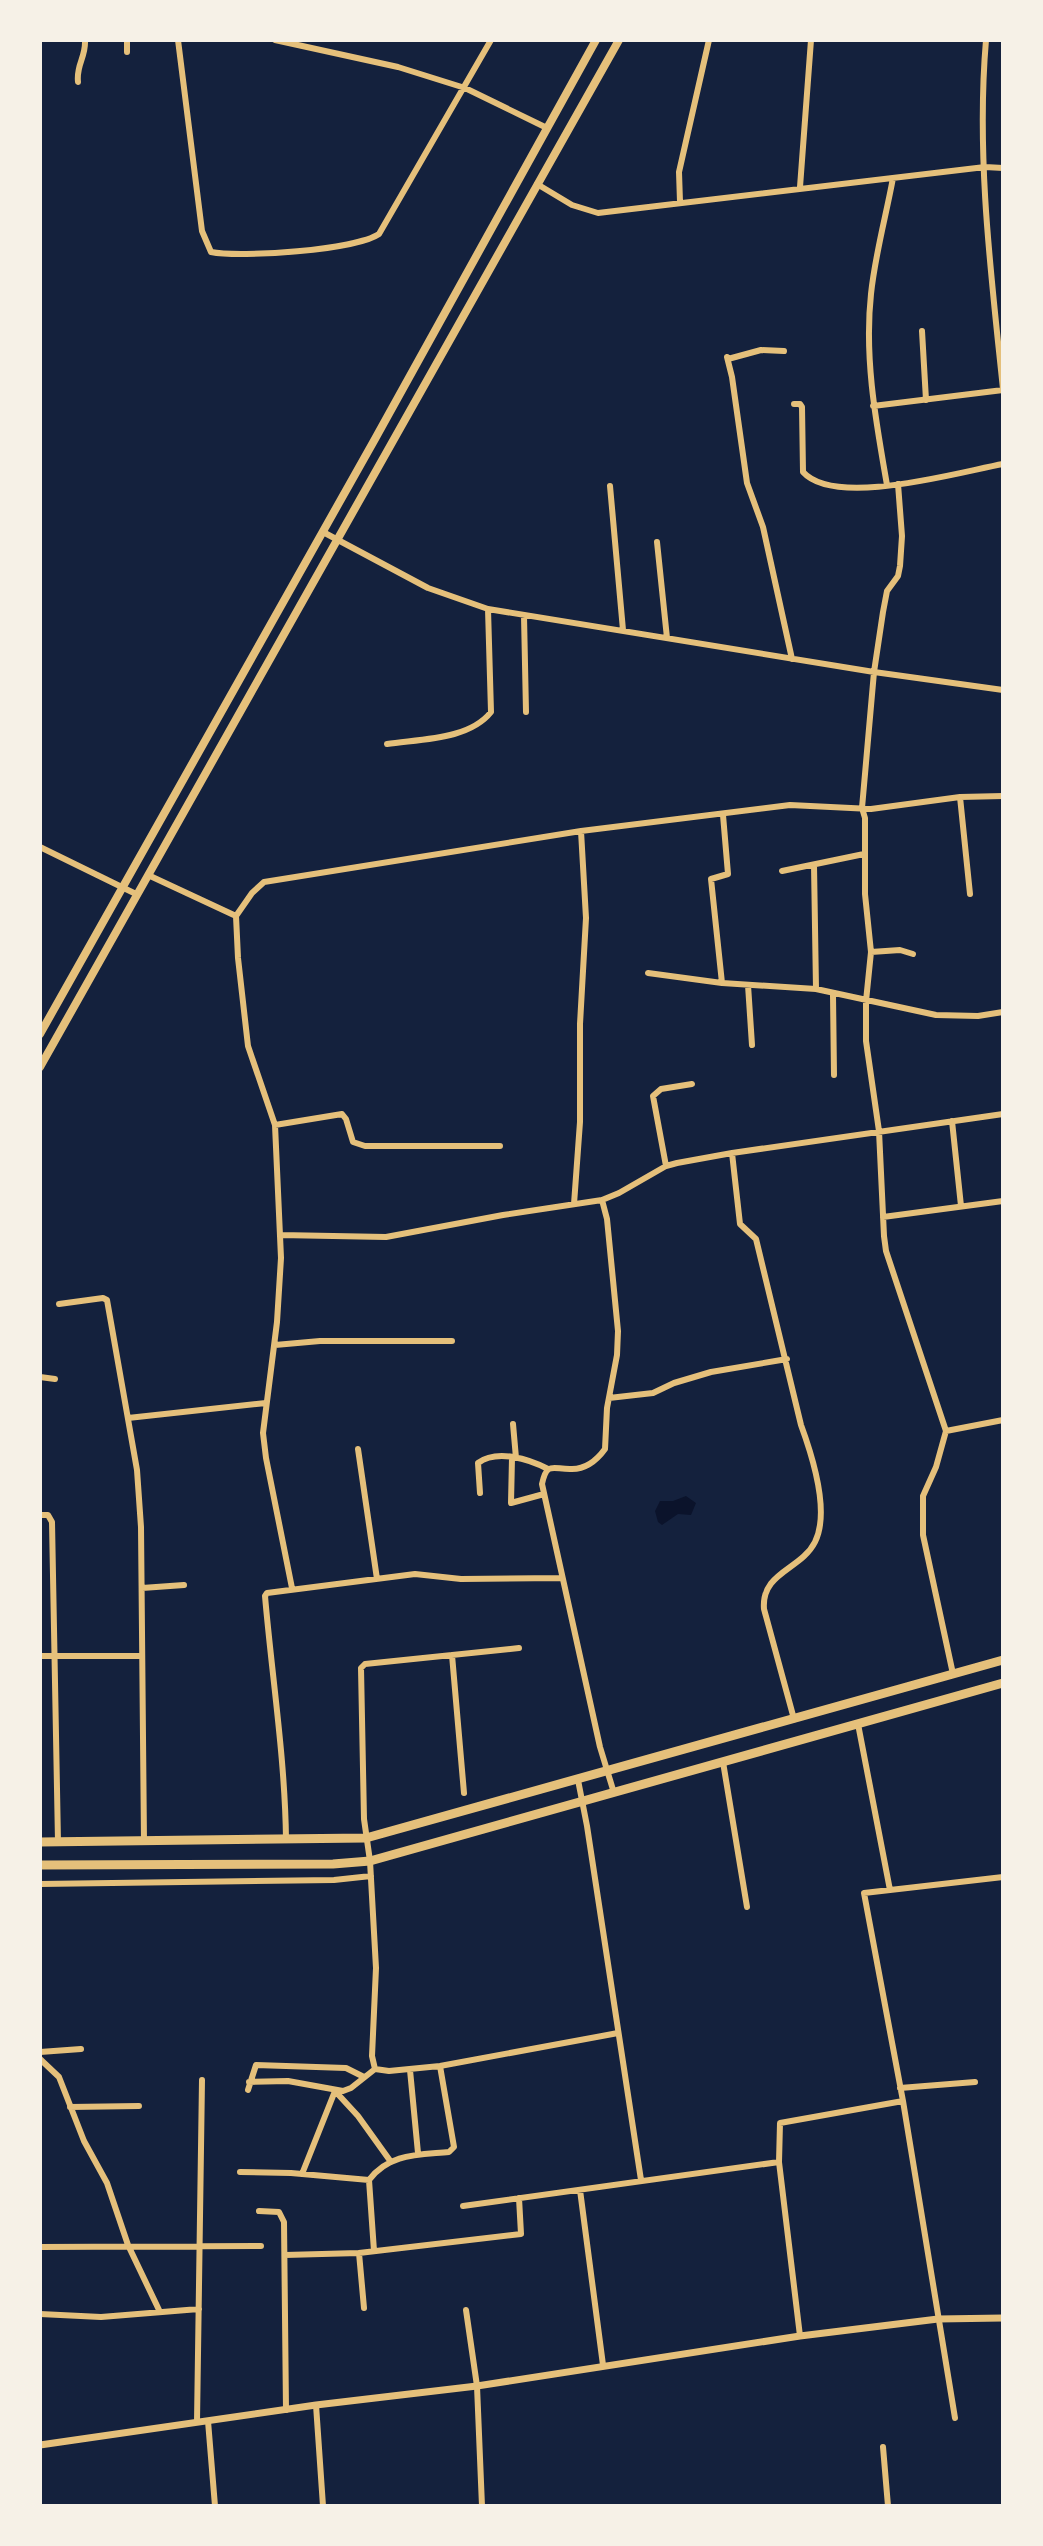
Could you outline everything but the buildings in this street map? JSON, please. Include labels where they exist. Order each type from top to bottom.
[{"type":"main road","points":[[40,1034],[596,40]]},
{"type":"main road","points":[[40,1067],[619,40]]},
{"type":"main road","points":[[40,1842],[366,1838],[1003,1660]]},
{"type":"main road","points":[[40,1865],[333,1864],[370,1861],[1003,1683]]},
{"type":"street","points":[[78,82],[77,68],[86,51],[85,40]]},
{"type":"street","points":[[127,40],[127,52]]},
{"type":"street","points":[[178,40],[202,231],[211,252],[227,255],[264,254],[362,242],[379,234],[491,40]]},
{"type":"street","points":[[275,40],[398,67],[465,88],[547,128]]},
{"type":"street","points":[[680,202],[679,172],[709,40]]},
{"type":"street","points":[[800,187],[811,40]]},
{"type":"street","points":[[873,406],[1003,390],[989,259],[982,116],[986,40]]},
{"type":"street","points":[[537,184],[587,212],[608,212],[800,187],[985,167],[1003,168]]},
{"type":"street","points":[[887,485],[873,406],[870,299],[893,178]]},
{"type":"street","points":[[922,331],[926,400]]},
{"type":"street","points":[[784,351],[761,350],[728,358],[747,483],[763,527],[792,659]]},
{"type":"street","points":[[794,404],[802,407],[803,472],[808,477],[841,488],[898,484],[1003,464]]},
{"type":"street","points":[[898,484],[902,536],[900,566],[885,601],[874,672],[862,808],[871,952],[866,1041],[879,1131],[886,1251],[946,1431],[936,1467],[923,1496],[923,1535],[953,1674]]},
{"type":"street","points":[[610,486],[623,630]]},
{"type":"street","points":[[323,532],[428,588],[488,609],[1003,690]]},
{"type":"street","points":[[657,542],[667,638]]},
{"type":"street","points":[[387,744],[457,733],[476,726],[491,712],[488,609]]},
{"type":"street","points":[[524,616],[526,712]]},
{"type":"street","points":[[292,1588],[263,1433],[275,1345],[280,1235],[275,1125],[248,1046],[238,958],[236,916],[252,893],[264,882],[581,831],[790,805],[862,808],[960,797],[1003,796]]},
{"type":"street","points":[[960,797],[970,894]]},
{"type":"street","points":[[722,983],[711,879],[728,874],[723,815]]},
{"type":"street","points":[[574,1204],[580,1122],[580,1024],[586,918],[581,831]]},
{"type":"street","points":[[40,847],[136,894]]},
{"type":"street","points":[[782,871],[864,854]]},
{"type":"street","points":[[814,865],[816,989]]},
{"type":"street","points":[[148,875],[236,916]]},
{"type":"street","points":[[871,952],[900,950],[913,954]]},
{"type":"street","points":[[648,973],[722,983],[816,989],[936,1015],[978,1016],[1003,1012]]},
{"type":"street","points":[[748,985],[752,1045]]},
{"type":"street","points":[[833,995],[834,1075]]},
{"type":"street","points":[[666,1166],[653,1096],[661,1089],[692,1084]]},
{"type":"street","points":[[275,1125],[342,1114],[353,1142],[365,1146],[500,1146]]},
{"type":"street","points":[[280,1235],[386,1237],[602,1200],[666,1166],[732,1153],[1003,1114]]},
{"type":"street","points":[[952,1121],[961,1206]]},
{"type":"street","points":[[732,1153],[740,1224],[756,1239],[801,1425],[814,1464],[820,1512],[818,1534],[810,1550],[771,1580],[764,1595],[764,1609],[794,1719]]},
{"type":"street","points":[[480,1493],[478,1463],[485,1458],[514,1458],[548,1469],[572,1469],[591,1464],[605,1449],[618,1331],[607,1219],[602,1200]]},
{"type":"street","points":[[883,1217],[1003,1201]]},
{"type":"street","points":[[59,1304],[107,1300],[137,1470],[142,1588],[144,1842]]},
{"type":"street","points":[[275,1345],[320,1341],[452,1341]]},
{"type":"street","points":[[609,1398],[653,1393],[711,1372],[787,1359]]},
{"type":"street","points":[[40,1377],[55,1379]]},
{"type":"street","points":[[128,1418],[266,1403]]},
{"type":"street","points":[[946,1431],[1003,1420]]},
{"type":"street","points":[[513,1424],[511,1503],[544,1494]]},
{"type":"street","points":[[358,1449],[377,1579]]},
{"type":"street","points":[[548,1469],[542,1484],[561,1578],[606,1772],[614,1793]]},
{"type":"street","points":[[40,1515],[48,1515],[52,1522],[58,1842]]},
{"type":"street","points":[[286,1841],[286,1793],[265,1596],[271,1591],[415,1574],[461,1579],[561,1578]]},
{"type":"street","points":[[142,1588],[184,1585]]},
{"type":"street","points":[[375,2069],[372,2056],[376,1968],[366,1838],[361,1668],[365,1664],[519,1648]]},
{"type":"street","points":[[452,1655],[464,1793]]},
{"type":"street","points":[[40,1656],[141,1656]]},
{"type":"street","points":[[858,1724],[890,1890]]},
{"type":"street","points":[[723,1762],[747,1907]]},
{"type":"street","points":[[578,1780],[641,2180]]},
{"type":"street","points":[[40,1884],[334,1880],[371,1876]]},
{"type":"street","points":[[955,2418],[903,2101],[864,1893],[1003,1877]]},
{"type":"street","points":[[364,2077],[346,2068],[256,2065],[248,2086],[302,2083],[335,2091],[347,2090],[375,2069],[410,2070],[440,2066],[618,2033]]},
{"type":"street","points":[[40,2052],[81,2049]]},
{"type":"street","points":[[40,2059],[59,2077],[84,2141],[107,2183],[128,2245],[160,2312]]},
{"type":"street","points":[[374,2251],[369,2180],[375,2172],[391,2162],[418,2153],[449,2152],[454,2147],[440,2066]]},
{"type":"street","points":[[410,2070],[418,2153]]},
{"type":"street","points":[[197,2422],[202,2080]]},
{"type":"street","points":[[900,2088],[975,2082]]},
{"type":"street","points":[[335,2091],[358,2116],[391,2162]]},
{"type":"street","points":[[302,2174],[335,2091]]},
{"type":"street","points":[[800,2336],[779,2162],[778,2132],[781,2122],[903,2101]]},
{"type":"street","points":[[70,2107],[139,2106]]},
{"type":"street","points":[[463,2206],[779,2162]]},
{"type":"street","points":[[240,2172],[369,2180]]},
{"type":"street","points":[[580,2190],[603,2365]]},
{"type":"street","points":[[285,2255],[359,2253],[521,2234],[519,2198]]},
{"type":"street","points":[[259,2211],[275,2210],[282,2215],[286,2410]]},
{"type":"street","points":[[40,2247],[261,2246]]},
{"type":"street","points":[[359,2253],[364,2308]]},
{"type":"street","points":[[40,2314],[84,2318],[199,2309]]},
{"type":"street","points":[[466,2310],[477,2386],[482,2506]]},
{"type":"street","points":[[40,2445],[316,2405],[477,2386],[800,2336],[938,2319],[1003,2318]]},
{"type":"street","points":[[316,2405],[323,2506]]},
{"type":"street","points":[[208,2421],[215,2506]]},
{"type":"street","points":[[883,2447],[888,2506]]},
{"type":"water","points":[[686,1496],[696,1503],[691,1515],[678,1514],[662,1525],[658,1522],[655,1511],[660,1501],[673,1501]]}]
